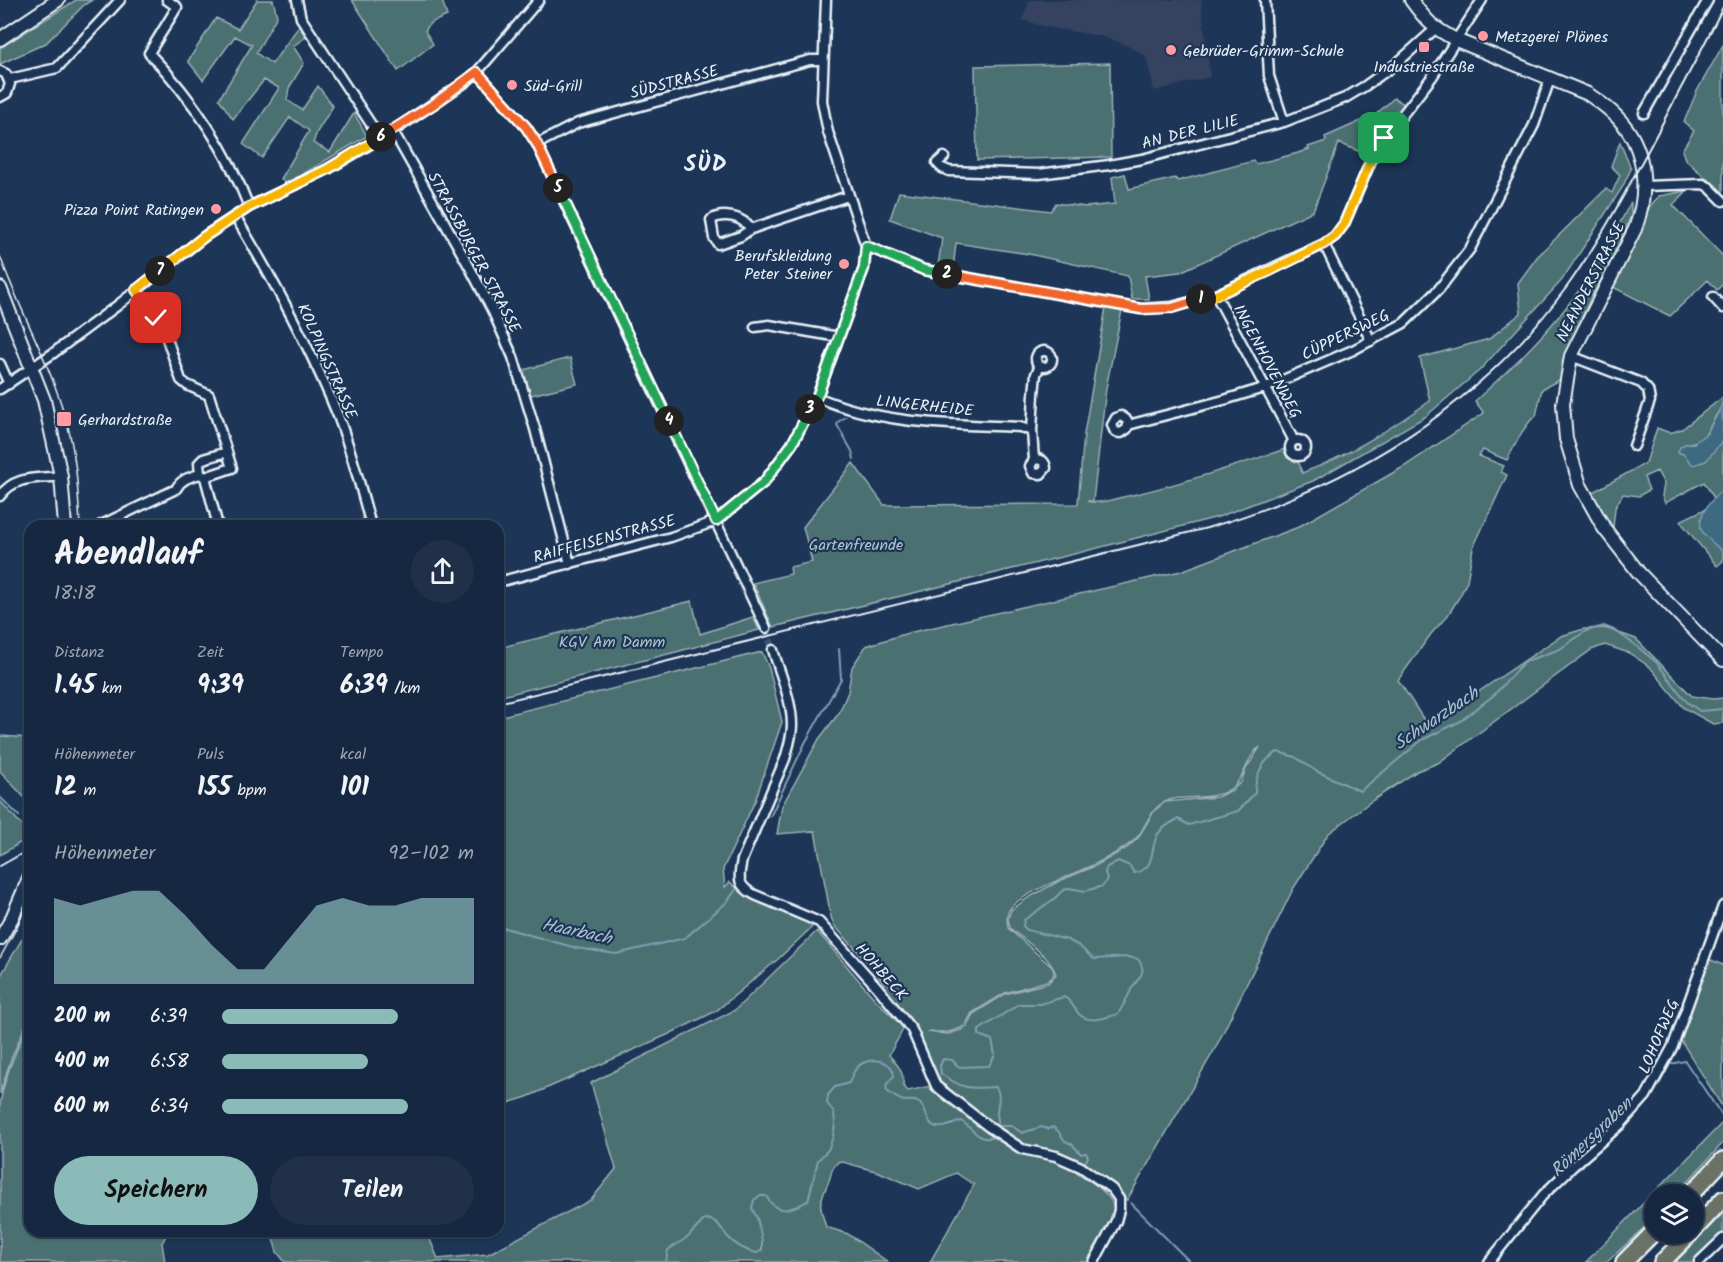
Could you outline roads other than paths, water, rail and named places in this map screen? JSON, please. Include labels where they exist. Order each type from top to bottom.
[{"type":"highway","points":[[1700,1184],[1723,1160]]},
{"type":"highway","points":[[1704,1219],[1723,1199]]},
{"type":"highway","points":[[1624,1262],[1644,1242]]},
{"type":"highway","points":[[1662,1262],[1680,1244]]},
{"type":"street","points":[[0,39],[58,0]]},
{"type":"street","points":[[9,79],[57,68],[120,0]]},
{"type":"street","points":[[167,0],[177,7],[149,53],[188,98],[236,174],[249,207]]},
{"type":"street","points":[[297,0],[301,18],[380,138]]},
{"type":"street","points":[[0,389],[52,354],[205,236],[249,207],[328,169],[434,104],[477,72],[539,0]]},
{"type":"street","points":[[826,0],[822,101],[828,132],[866,246],[924,270],[1141,309],[1172,308],[1216,295],[1324,244],[1335,236],[1344,224],[1376,148],[1432,77],[1482,0]]},
{"type":"street","points":[[1265,0],[1269,76],[1284,122]]},
{"type":"street","points":[[1411,0],[1435,29],[1456,40],[1588,94],[1604,105],[1633,138],[1642,168],[1644,186],[1703,184],[1723,201]]},
{"type":"street","points":[[1644,113],[1708,0]]},
{"type":"street","name":"AN DER LILIE","points":[[944,157],[937,163],[949,171],[1039,174],[1142,159],[1284,122],[1345,98],[1365,86],[1396,64],[1435,29]]},
{"type":"street","name":"SÜDSTRASSE","points":[[537,144],[578,123],[810,60],[823,60]]},
{"type":"street","points":[[0,71],[9,79],[7,93],[0,97]]},
{"type":"street","points":[[477,72],[526,127],[537,144],[766,628]]},
{"type":"street","name":"CÜPPERSWEG","points":[[1128,425],[1266,387],[1371,340],[1404,322],[1439,289],[1470,249],[1534,125],[1550,79]]},
{"type":"street","name":"STRASSBURGER STRASSE","points":[[393,131],[469,266],[513,357],[532,419],[570,564]]},
{"type":"street","name":"NEANDERSTRASSE","points":[[1644,186],[1642,206],[1635,229],[1571,356],[1563,404],[1566,439],[1584,493],[1604,528],[1627,559],[1723,660]]},
{"type":"street","points":[[751,229],[744,221],[730,217],[720,216],[711,220],[714,238],[718,244],[741,236],[751,229],[848,196]]},
{"type":"street","name":"KOLPINGSTRASSE","points":[[236,216],[268,270],[303,337],[326,389],[348,444],[369,520]]},
{"type":"street","points":[[1324,244],[1371,340]]},
{"type":"street","name":"RAIFFEISENSTRASSE","points":[[504,580],[671,537],[716,521],[764,482],[792,444],[817,397],[864,268],[866,246]]},
{"type":"street","points":[[0,288],[44,400],[61,476],[65,520]]},
{"type":"street","points":[[111,520],[176,489],[184,479],[232,468],[209,395],[181,380],[163,327],[136,290]]},
{"type":"street","name":"INGENHOVENWEG","points":[[1216,295],[1294,441]]},
{"type":"street","points":[[1713,297],[1723,308]]},
{"type":"street","points":[[754,327],[769,325],[839,337]]},
{"type":"street","name":"NEANDERSTRASSE","points":[[1571,356],[1641,383],[1648,390],[1650,401],[1634,446]]},
{"type":"street","points":[[0,364],[9,384]]},
{"type":"street","points":[[1034,460],[1032,430],[1035,382],[1040,366]]},
{"type":"street","name":"LINGERHEIDE","points":[[817,397],[860,413],[896,420],[1020,427],[1032,430]]},
{"type":"street","points":[[216,520],[199,463],[203,459],[227,452]]},
{"type":"street","points":[[0,496],[9,485],[16,481],[61,476]]},
{"type":"street","name":"HOHBECK","points":[[773,650],[788,700],[792,725],[785,759],[742,860],[739,877],[741,884],[746,891],[755,896],[819,922],[912,1030],[936,1086],[1022,1149],[1056,1156],[1081,1167],[1112,1189],[1119,1199],[1119,1210],[1116,1221],[1094,1262]]},
{"type":"street","points":[[0,939],[24,890]]},
{"type":"street","name":"LOHOFWEG","points":[[1489,1262],[1543,1196],[1621,1124],[1646,1096],[1673,1046],[1723,906]]},
{"type":"street","points":[[1700,1262],[1723,1239]]},
{"type":"waterway","name":"Haarbach","points":[[846,417],[837,425],[854,459]]},
{"type":"waterway","name":"Schwarzbach","points":[[998,1131],[999,1097],[996,1087],[973,1088],[956,1083],[941,1074],[940,1066],[943,1059],[952,1060],[959,1067],[989,1066],[995,1055],[992,1040],[979,1035],[979,1030],[1019,1004],[1040,1004],[1064,997],[1084,1018],[1099,1019],[1118,1014],[1142,971],[1138,959],[1128,957],[1094,959],[1068,940],[1027,930],[1023,926],[1024,920],[1062,891],[1069,888],[1085,891],[1103,886],[1107,879],[1105,872],[1107,867],[1118,861],[1130,866],[1134,873],[1141,871],[1151,860],[1157,835],[1178,819],[1189,825],[1238,811],[1255,793],[1258,775],[1272,755],[1278,752],[1295,757],[1316,771],[1360,791],[1422,740],[1459,722],[1494,695],[1524,662],[1560,649],[1586,631],[1604,626],[1614,630],[1656,662],[1687,702],[1700,711],[1723,709]]},
{"type":"waterway","name":"Haarbach","points":[[770,817],[805,743],[841,679],[839,649]]},
{"type":"waterway","name":"Haarbach","points":[[0,797],[19,816]]},
{"type":"waterway","name":"Haarbach","points":[[504,928],[576,948],[616,954],[685,938],[727,902],[737,888]]},
{"type":"waterway","name":"Schwarzbach","points":[[666,1262],[668,1250],[688,1237],[705,1219],[716,1222],[727,1236],[741,1247],[757,1253],[762,1250],[757,1218],[752,1208],[754,1200],[759,1196],[766,1196],[775,1207],[780,1209],[796,1207],[808,1201],[818,1160],[828,1150],[833,1137],[834,1113],[827,1103],[828,1095],[835,1087],[849,1083],[856,1069],[868,1061],[887,1064],[894,1076],[886,1085],[887,1091],[901,1100],[918,1102],[933,1125],[943,1127],[961,1121],[981,1137],[997,1136]]},
{"type":"waterway","name":"Römersgraben","points":[[1625,1125],[1651,1097],[1670,1064],[1685,1061],[1723,1117]]},
{"type":"waterway","name":"Römersgraben","points":[[1000,1126],[1012,1126],[1022,1133],[1041,1127],[1048,1129],[1053,1127],[1081,1154],[1086,1153],[1088,1157],[1085,1163]]},
{"type":"waterway","name":"Römersgraben","points":[[1540,1205],[1559,1185]]},
{"type":"waterway","name":"Römersgraben","points":[[1131,1203],[1190,1262]]},
{"type":"waterway","name":"Römersgraben","points":[[1496,1262],[1533,1214]]},
{"type":"tunnel","points":[[766,628],[773,650]]},
{"type":"tram line","points":[[0,256],[50,373],[64,413],[74,455],[80,520]]},
{"type":"tram line","points":[[0,958],[24,911]]},
{"type":"railway","points":[[504,702],[1207,528],[1260,511],[1360,466],[1406,438],[1451,406],[1492,371],[1531,331],[1566,288],[1592,250],[1627,189],[1723,7]]},
{"type":"railway","points":[[0,866],[24,852]]},
{"type":"place","name":"Metzgerei Plönes","points":[[1483,36]]},
{"type":"place","name":"Industriestraße","points":[[1424,47]]},
{"type":"place","name":"Gebrüder-Grimm-Schule","points":[[1171,50]]},
{"type":"place","name":"Süd-Grill","points":[[512,85]]},
{"type":"place","name":"Pizza Point Ratingen","points":[[216,209]]},
{"type":"place","name":"Berufskleidung Peter Steiner","points":[[844,264]]},
{"type":"place","name":"Gerhardstraße","points":[[64,419]]},
{"type":"district","name":"SÜD","points":[[706,163]]},
{"type":"park label","name":"Gartenfreunde","points":[[856,544]]},
{"type":"park label","name":"KGV Am Damm","points":[[612,641]]}]
